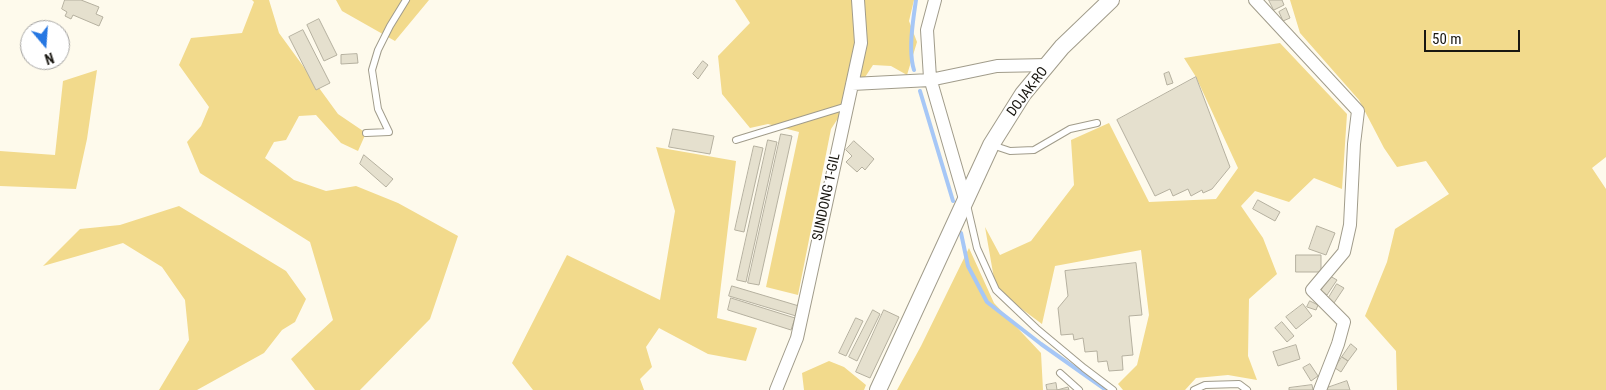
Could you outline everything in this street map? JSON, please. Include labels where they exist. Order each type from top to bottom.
[{"type":"street","points":[[935,0],[927,30],[930,80],[965,199]]},
{"type":"street","name":"DOJAK-RO","points":[[878,390],[990,144],[1024,94],[1062,47],[1111,0]]},
{"type":"street","points":[[1255,0],[1358,112],[1354,144],[1350,225],[1344,252],[1312,290],[1344,322],[1338,344],[1320,390]]},
{"type":"street","name":"SUNDONG 1-GIL","points":[[776,390],[797,338],[861,43],[859,3]]},
{"type":"street","points":[[852,84],[930,80],[997,66],[1048,65]]},
{"type":"lane","points":[[366,133],[389,132],[378,109],[372,70],[378,50],[406,0]]},
{"type":"lane","points":[[736,140],[847,106]]},
{"type":"lane","points":[[990,144],[1010,151],[1034,150],[1070,129],[1097,123]]},
{"type":"lane","points":[[965,199],[977,248],[996,290],[1036,328],[1113,390]]},
{"type":"lane","points":[[1060,374],[1079,390]]},
{"type":"lane","points":[[1194,390],[1205,385],[1239,384],[1247,390]]},
{"type":"shaded area","points":[[252,0],[269,0],[279,33],[338,114],[366,133],[358,151],[341,143],[316,115],[299,116],[286,140],[274,142],[265,158],[294,180],[326,191],[356,186],[398,203],[458,236],[430,319],[360,390],[315,390],[291,359],[333,320],[310,242],[200,173],[187,142],[201,126],[209,107],[179,65],[191,38],[242,33],[254,2]]},
{"type":"shaded area","points":[[336,0],[429,0],[395,41],[342,11]]},
{"type":"shaded area","points":[[735,0],[914,0],[909,21],[917,42],[907,75],[891,66],[873,65],[831,129],[798,295],[766,287],[799,132],[768,124],[750,128],[722,94],[718,56],[750,23]]},
{"type":"shaded area","points":[[1290,0],[1606,0],[1606,157],[1592,168],[1606,189],[1606,390],[1397,390],[1396,351],[1365,316],[1387,262],[1395,229],[1449,194],[1426,161],[1397,167],[1384,148],[1359,100],[1300,33]]},
{"type":"shaded area","points":[[1280,43],[1347,114],[1342,189],[1314,178],[1289,202],[1255,191],[1241,206],[1263,238],[1277,274],[1249,299],[1248,356],[1257,380],[1228,375],[1196,378],[1185,390],[1123,390],[1118,384],[1137,365],[1149,315],[1141,250],[1055,266],[1042,324],[996,290],[985,227],[1000,255],[1031,241],[1074,185],[1071,140],[1109,123],[1149,202],[1216,199],[1238,168],[1196,77],[1184,58]]},
{"type":"shaded area","points":[[97,70],[87,139],[76,189],[0,186],[0,151],[55,155],[63,81]]},
{"type":"shaded area","points":[[656,147],[736,161],[717,318],[757,328],[746,361],[708,354],[659,328],[646,347],[652,367],[640,379],[644,390],[533,390],[512,363],[567,255],[660,300],[675,211]]},
{"type":"shaded area","points":[[179,206],[286,271],[306,299],[295,322],[282,330],[264,353],[197,390],[159,390],[189,340],[185,300],[162,267],[123,243],[43,266],[80,229],[120,225]]},
{"type":"shaded area","points":[[969,248],[994,303],[1041,353],[1043,390],[897,390],[921,346]]},
{"type":"shaded area","points":[[829,361],[844,367],[866,385],[864,390],[804,390],[802,373]]},
{"type":"building","points":[[65,0],[81,0],[99,7],[96,14],[103,17],[99,26],[73,15],[71,19],[65,16],[67,12],[62,9]]},
{"type":"building","points":[[1269,0],[1282,0],[1284,5],[1274,10]]},
{"type":"building","points":[[1286,8],[1290,18],[1283,21],[1279,12]]},
{"type":"building","points":[[319,19],[337,55],[324,61],[307,25]]},
{"type":"building","points":[[303,30],[330,83],[316,90],[289,37]]},
{"type":"building","points":[[357,54],[358,63],[341,64],[341,55]]},
{"type":"building","points":[[703,61],[708,65],[698,79],[693,74]]},
{"type":"building","points":[[1169,72],[1173,83],[1167,85],[1164,74]]},
{"type":"building","points":[[1196,77],[1230,167],[1212,189],[1203,193],[1202,190],[1191,196],[1188,189],[1173,196],[1170,189],[1155,196],[1117,120]]},
{"type":"building","points":[[673,129],[714,136],[710,154],[669,147]]},
{"type":"building","points":[[781,134],[792,136],[759,285],[748,283]]},
{"type":"building","points":[[768,140],[777,142],[746,282],[737,280]]},
{"type":"building","points":[[854,141],[874,159],[865,170],[862,167],[857,172],[846,162],[852,156],[846,150]]},
{"type":"building","points":[[754,146],[763,148],[744,232],[735,230]]},
{"type":"building","points":[[364,155],[393,179],[386,187],[360,164]]},
{"type":"building","points":[[1258,200],[1280,212],[1275,221],[1253,209]]},
{"type":"building","points":[[1317,226],[1335,233],[1326,255],[1309,249]]},
{"type":"building","points":[[1296,255],[1321,255],[1321,272],[1296,272]]},
{"type":"building","points":[[1136,263],[1142,315],[1129,316],[1133,355],[1122,356],[1123,370],[1109,371],[1107,361],[1098,362],[1097,351],[1085,352],[1083,338],[1074,340],[1073,334],[1061,335],[1058,308],[1068,296],[1065,271]]},
{"type":"building","points":[[1330,276],[1337,280],[1327,295],[1321,291]]},
{"type":"building","points":[[1337,284],[1344,288],[1334,303],[1328,299]]},
{"type":"building","points":[[732,286],[799,306],[796,316],[729,296]]},
{"type":"building","points":[[731,298],[795,318],[791,330],[728,310]]},
{"type":"building","points":[[1310,301],[1318,305],[1316,310],[1307,307]]},
{"type":"building","points":[[1303,304],[1312,316],[1296,329],[1286,317]]},
{"type":"building","points":[[873,310],[880,314],[857,361],[849,357]]},
{"type":"building","points":[[884,310],[899,317],[870,378],[856,372]]},
{"type":"building","points":[[856,318],[863,321],[846,356],[839,353]]},
{"type":"building","points":[[1282,322],[1294,336],[1287,342],[1275,328]]},
{"type":"building","points":[[1351,344],[1357,349],[1348,361],[1342,357]]},
{"type":"building","points":[[1296,345],[1300,359],[1278,366],[1273,352]]},
{"type":"building","points":[[1342,357],[1348,361],[1341,372],[1335,368]]},
{"type":"building","points":[[1310,364],[1318,376],[1311,381],[1303,368]]},
{"type":"building","points":[[1347,381],[1350,390],[1324,390],[1324,389]]},
{"type":"building","points":[[1056,383],[1057,390],[1047,390],[1046,385]]},
{"type":"building","points":[[1312,385],[1313,390],[1289,390],[1289,388]]},
{"type":"building","points":[[1068,387],[1069,390],[1057,390]]},
{"type":"waterway","points":[[914,70],[911,45],[916,0]]},
{"type":"waterway","points":[[920,91],[953,201]]},
{"type":"waterway","points":[[961,233],[968,266],[987,302],[1041,344],[1106,390]]}]
